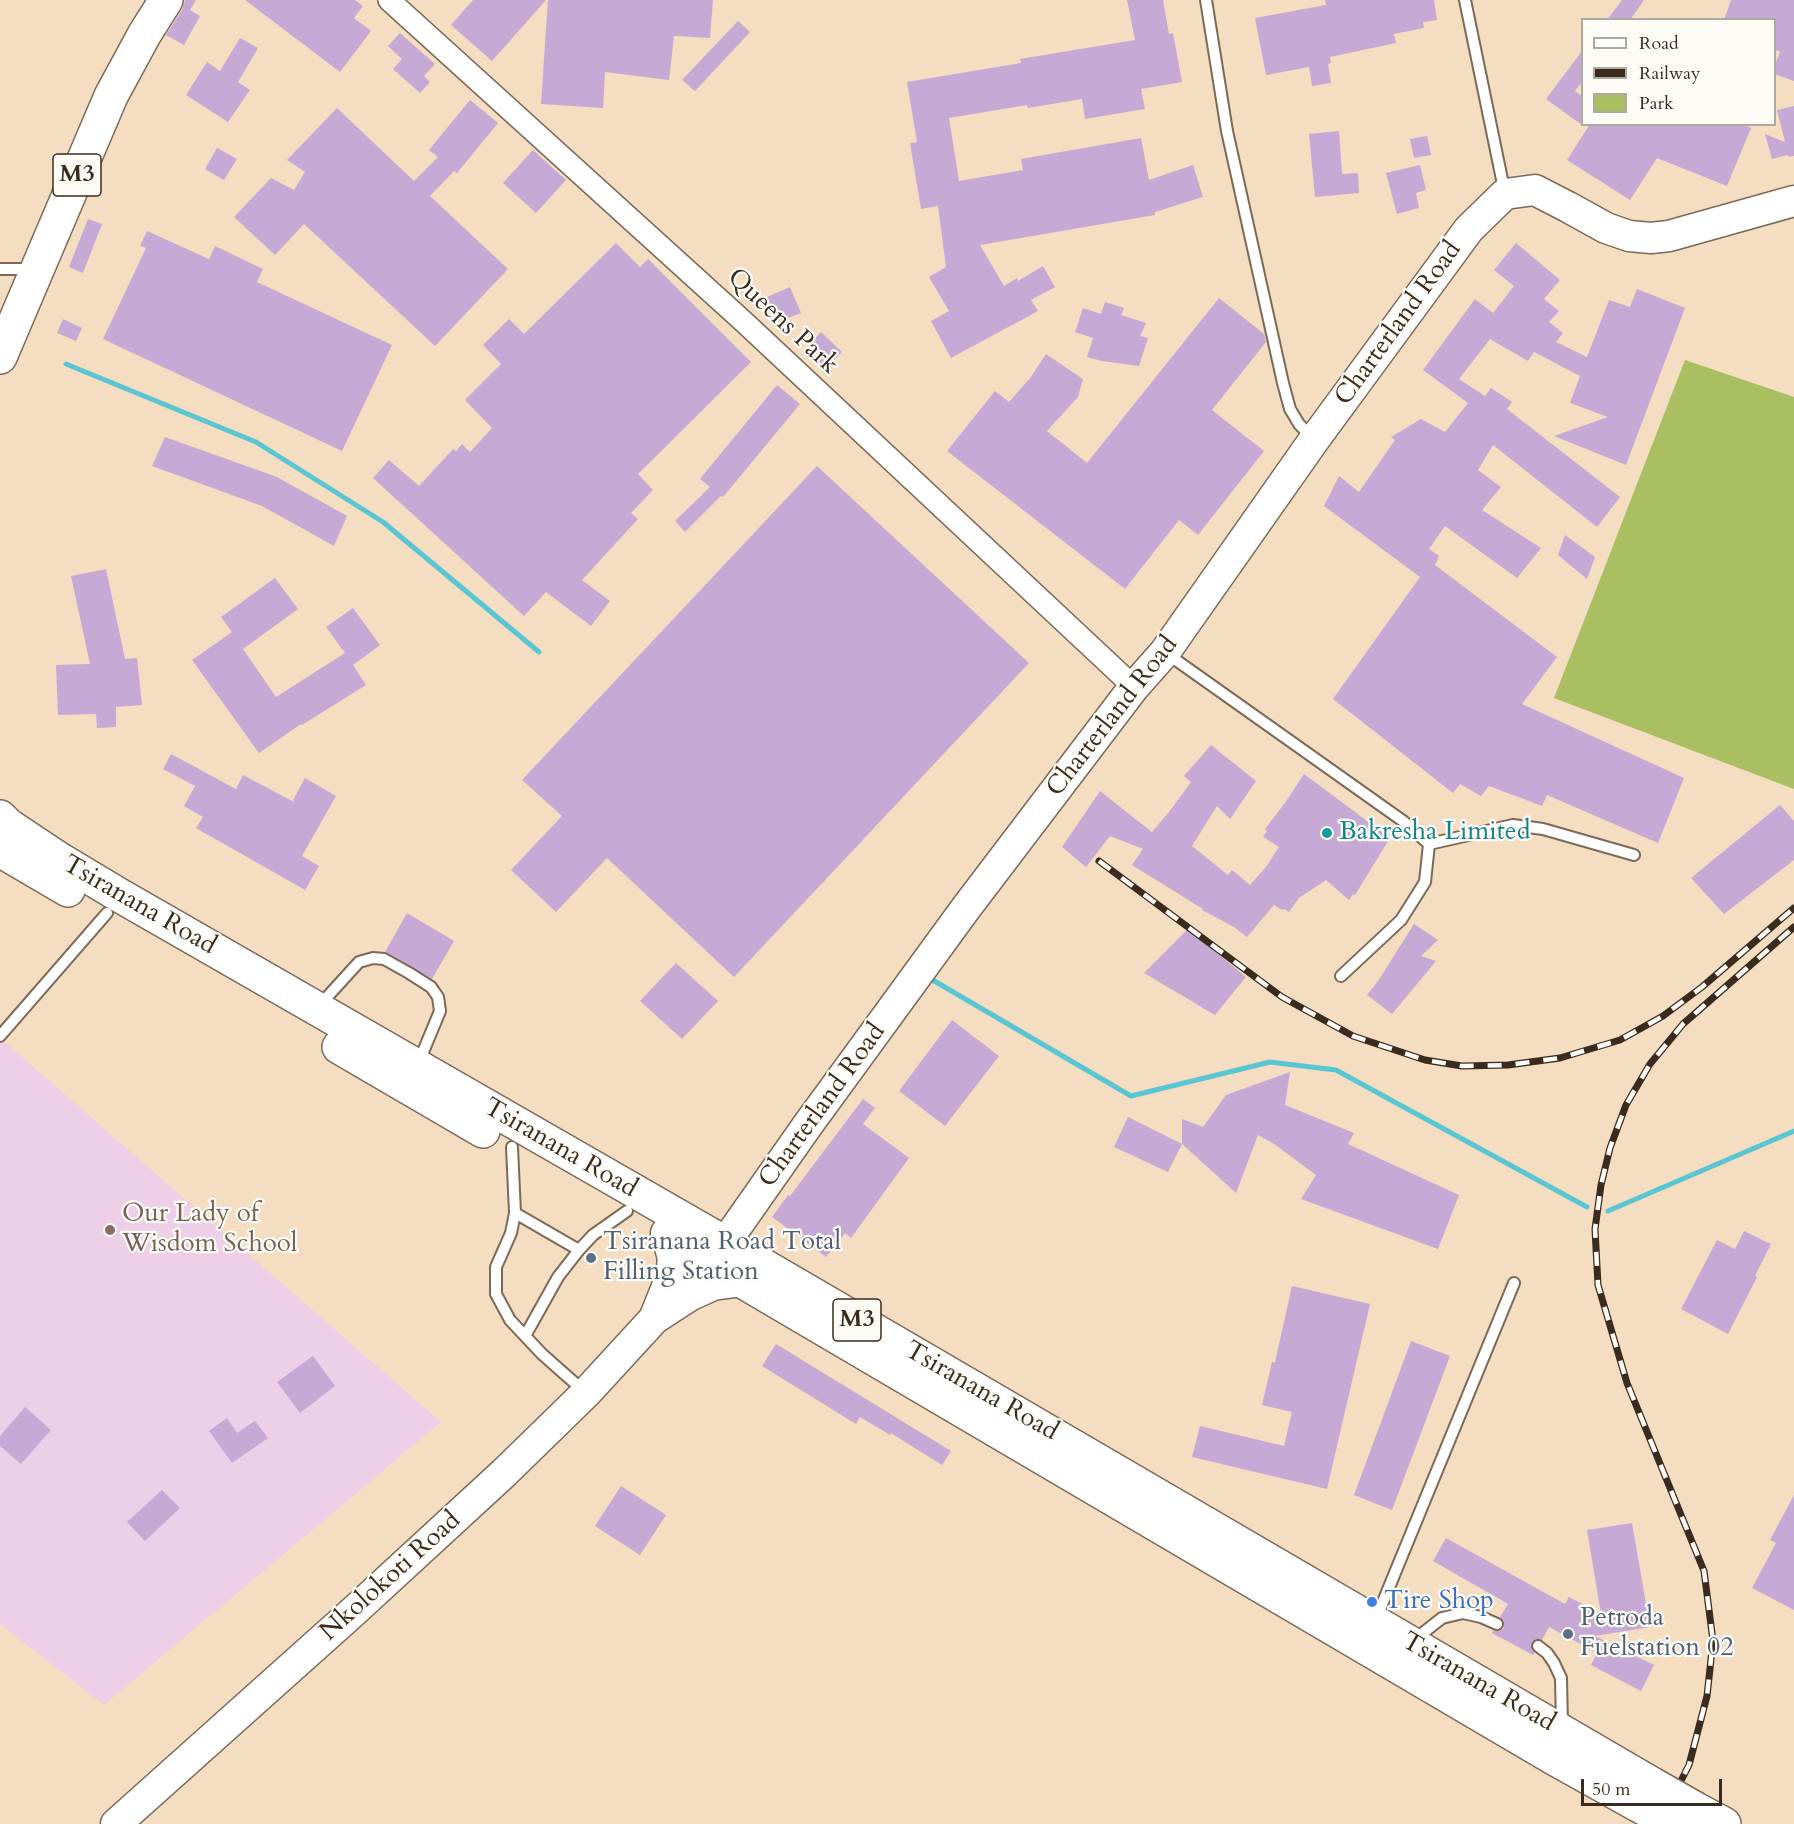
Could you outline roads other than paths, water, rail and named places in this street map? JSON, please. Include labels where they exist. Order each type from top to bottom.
[{"type":"highway","name":"M3","points":[[0,357],[111,96],[144,34],[166,0]]},
{"type":"highway","name":"Tsiranana Road","points":[[0,817],[8,825],[59,859],[119,896],[725,1243],[1562,1731],[1645,1794]]},
{"type":"highway","name":"Tsiranana Road","points":[[0,850],[305,1026],[416,1093],[666,1233],[742,1281],[1552,1757],[1645,1794]]},
{"type":"highway","name":"M3","points":[[1645,1794],[1698,1819]]},
{"type":"street","name":"Queens Park","points":[[389,0],[744,322],[1134,687]]},
{"type":"street","points":[[1505,194],[1534,190],[1606,228],[1629,236],[1651,238],[1669,236],[1794,201]]},
{"type":"street","name":"Charterland Road","points":[[725,1243],[966,908],[1134,687],[1166,652],[1314,440],[1469,229],[1505,194]]},
{"type":"street","name":"Nkolokoti Road","points":[[654,1319],[671,1277],[673,1258],[666,1233]]},
{"type":"street","name":"Nkolokoti Road","points":[[116,1824],[470,1504],[586,1393],[654,1319],[691,1295],[713,1285],[742,1281]]},
{"type":"lane","points":[[1206,0],[1227,131],[1283,383],[1290,409],[1299,424],[1314,440]]},
{"type":"lane","points":[[1465,0],[1505,194]]},
{"type":"lane","points":[[0,269],[38,269]]},
{"type":"lane","points":[[1166,652],[1403,821],[1429,844]]},
{"type":"lane","points":[[1429,844],[1513,825],[1543,830],[1634,855]]},
{"type":"lane","points":[[1341,976],[1401,920],[1425,882],[1429,844]]},
{"type":"lane","points":[[0,1036],[107,913]]},
{"type":"lane","points":[[317,1008],[359,962],[373,958],[384,959],[409,973],[431,987],[438,997],[440,1011],[417,1067]]},
{"type":"lane","points":[[512,1147],[515,1213],[511,1233],[496,1267],[496,1294],[510,1320],[542,1354],[586,1393]]},
{"type":"lane","points":[[525,1336],[558,1277],[579,1250],[593,1235],[627,1211]]},
{"type":"lane","points":[[515,1213],[579,1250]]},
{"type":"lane","points":[[1374,1622],[1514,1283]]},
{"type":"lane","points":[[1409,1643],[1442,1618],[1463,1613],[1482,1617],[1497,1624]]},
{"type":"lane","points":[[1538,1646],[1547,1653],[1561,1678],[1562,1731]]},
{"type":"waterway","points":[[66,364],[256,442],[383,522],[539,652]]},
{"type":"waterway","points":[[931,979],[1131,1096],[1270,1062],[1336,1070],[1587,1207]]},
{"type":"waterway","points":[[1608,1211],[1794,1131]]},
{"type":"railway","points":[[1099,861],[1282,997],[1353,1036],[1425,1060],[1462,1066],[1508,1065],[1560,1058],[1620,1040],[1663,1016],[1702,987],[1794,908]]},
{"type":"railway","points":[[1659,1824],[1689,1765],[1707,1696],[1713,1641],[1704,1571],[1627,1383],[1598,1285],[1595,1229],[1601,1185],[1610,1148],[1626,1105],[1650,1064],[1683,1024],[1794,927]]},
{"type":"place","name":"Bakresha Limited","points":[[1327,833]]},
{"type":"place","name":"Our Lady of Wisdom School","points":[[110,1230]]},
{"type":"place","name":"Tsiranana Road Total Filling Station","points":[[591,1258]]},
{"type":"place","name":"Tire Shop","points":[[1372,1602]]},
{"type":"place","name":"Petroda Fuelstation 02","points":[[1568,1634]]}]
